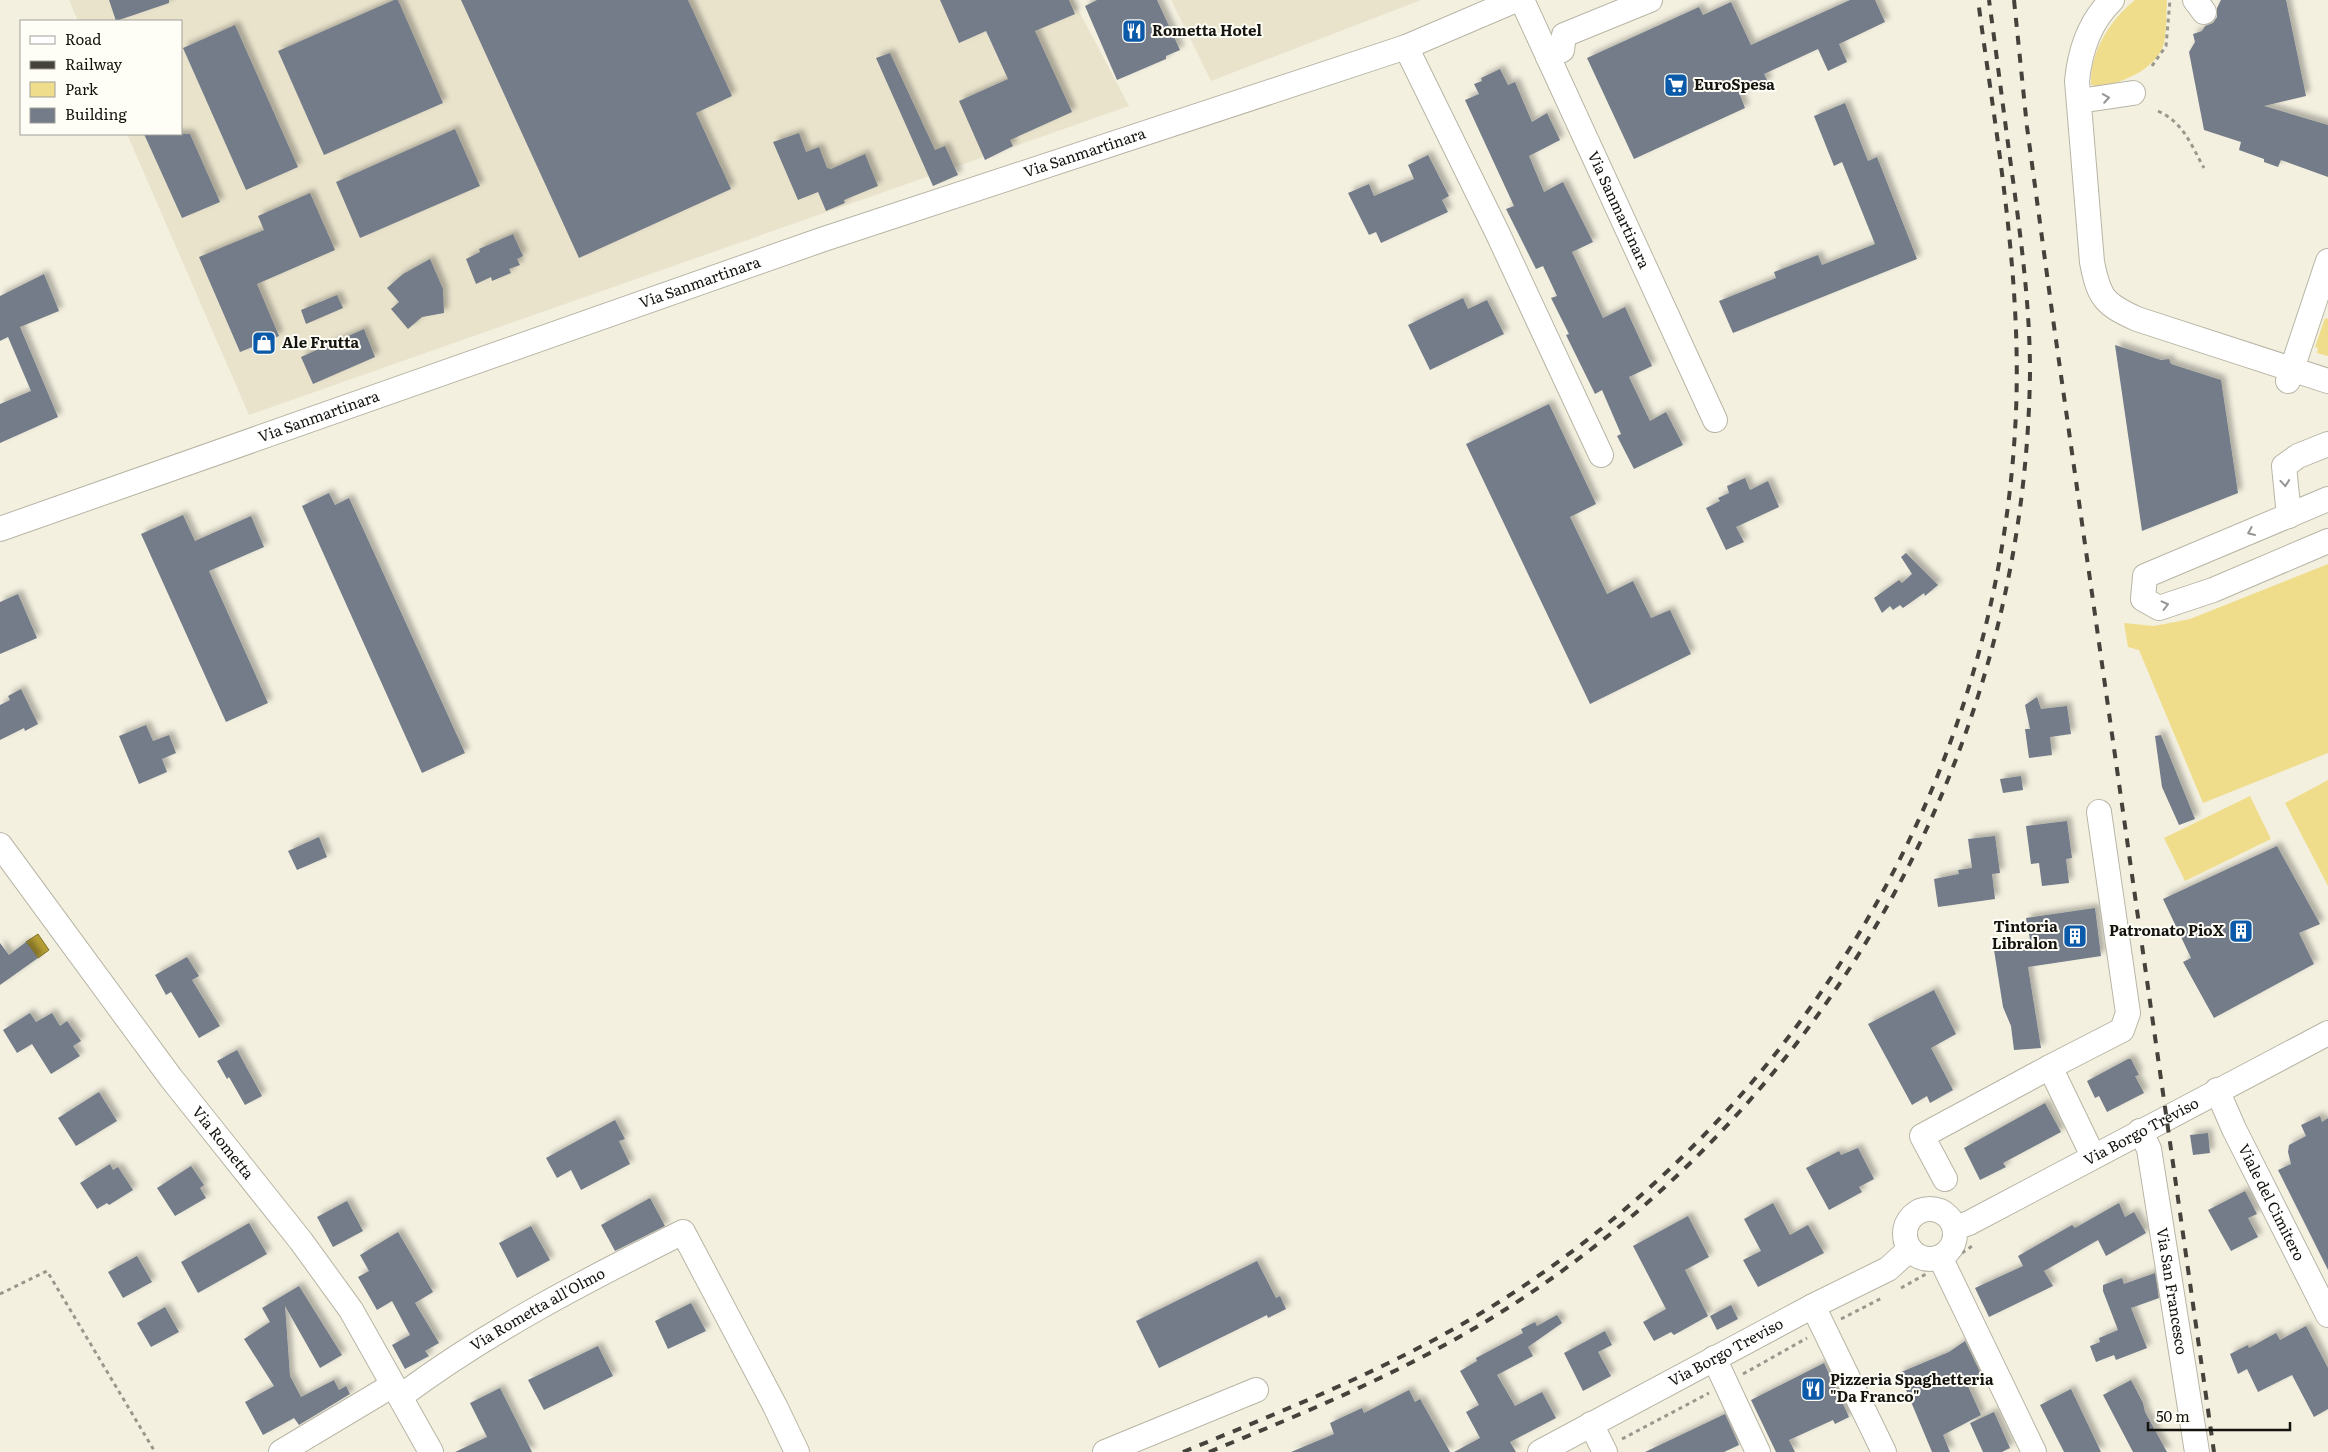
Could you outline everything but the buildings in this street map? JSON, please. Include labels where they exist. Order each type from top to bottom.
[{"type":"street","name":"Via Sanmartinara","points":[[0,528],[821,240],[1406,47],[1516,0]]},
{"type":"street","name":"Via Sanmartinara","points":[[1522,0],[1715,420]]},
{"type":"street","points":[[1548,56],[1562,50],[1564,35],[1650,0]]},
{"type":"street","points":[[2112,0],[2104,8],[2086,37],[2079,60],[2077,81],[2092,262],[2096,282],[2104,300],[2118,310],[2137,319],[2290,375],[2328,381]]},
{"type":"street","points":[[1406,47],[1497,232],[1600,455]]},
{"type":"street","points":[[2079,102],[2133,93]]},
{"type":"street","points":[[2290,375],[2328,261]]},
{"type":"street","points":[[2289,516],[2284,466],[2298,456],[2328,444]]},
{"type":"street","points":[[2328,499],[2146,576],[2143,599],[2159,608],[2213,590],[2328,541]]},
{"type":"street","points":[[1945,1179],[1922,1136],[2122,1030],[2128,1013],[2099,812]]},
{"type":"street","name":"Via Rometta","points":[[0,845],[171,1078],[301,1241],[351,1310],[431,1452]]},
{"type":"street","name":"Via Borgo Treviso","points":[[1954,1228],[1970,1224],[2093,1156],[2328,1033]]},
{"type":"street","points":[[2050,1067],[2093,1156]]},
{"type":"street","name":"Viale del Cimitero","points":[[2217,1090],[2234,1129],[2328,1315]]},
{"type":"street","name":"Via San Francesco","points":[[2140,1132],[2149,1149],[2197,1452]]},
{"type":"street","points":[[1928,1209],[1942,1212],[1948,1216],[1954,1228],[1954,1242],[1951,1248],[1940,1257],[1927,1259],[1920,1257],[1910,1249],[1905,1235],[1909,1220],[1921,1211],[1928,1209]]},
{"type":"street","name":"Via Rometta all'Olmo","points":[[281,1452],[397,1391],[574,1286],[683,1232],[775,1406],[797,1452]]},
{"type":"street","name":"Via Borgo Treviso","points":[[1540,1452],[1714,1358],[1888,1268],[1910,1249]]},
{"type":"street","points":[[1940,1257],[2034,1452]]},
{"type":"street","points":[[1813,1306],[1884,1452]]},
{"type":"street","points":[[1714,1358],[1758,1452]]},
{"type":"street","points":[[1105,1452],[1256,1390]]},
{"type":"street","points":[[1591,1424],[1605,1452]]},
{"type":"path","points":[[2152,66],[2166,46],[2170,0]]},
{"type":"path","points":[[2158,111],[2171,117],[2186,132],[2204,168]]},
{"type":"path","points":[[0,1294],[47,1271],[155,1452]]},
{"type":"shaded area","points":[[69,0],[1073,0],[1129,106],[249,415],[127,135],[182,135],[182,20],[78,20]]},
{"type":"shaded area","points":[[1171,0],[1421,0],[1211,81]]},
{"type":"shaded area","points":[[38,934],[49,950],[38,958],[26,942]]},
{"type":"green space","points":[[2135,0],[2167,0],[2165,38],[2160,53],[2146,68],[2136,74],[2115,83],[2095,87],[2091,84],[2094,60],[2098,48],[2110,26]]},
{"type":"green space","points":[[2325,318],[2328,319],[2328,356],[2317,353],[2318,348],[2315,347]]},
{"type":"green space","points":[[2328,564],[2328,753],[2203,803],[2139,650],[2128,647],[2124,623],[2154,626],[2190,619]]},
{"type":"green space","points":[[2328,780],[2328,886],[2285,803]]},
{"type":"green space","points":[[2250,796],[2271,839],[2185,881],[2164,838]]},
{"type":"railway","points":[[1183,1452],[1344,1384],[1423,1345],[1499,1302],[1607,1224],[1704,1135],[1789,1036],[1862,928],[1922,813],[1968,690],[1999,563],[2015,431],[2016,323],[2007,215],[1978,0]]},
{"type":"railway","points":[[1209,1452],[1332,1400],[1453,1341],[1529,1294],[1639,1210],[1737,1115],[1822,1010],[1893,895],[1950,773],[1993,645],[2020,511],[2030,373],[2028,323],[2019,223],[1989,0]]},
{"type":"railway","points":[[2014,0],[2027,127],[2053,319],[2214,1452]]},
{"type":"place","name":"Rometta Hotel","points":[[1134,31]]},
{"type":"place","name":"EuroSpesa","points":[[1676,85]]},
{"type":"place","name":"Ale Frutta","points":[[264,343]]},
{"type":"place","name":"Patronato PioX","points":[[2241,931]]},
{"type":"place","name":"Tintoria Libralon","points":[[2075,936]]},
{"type":"place","name":"Pizzeria Spaghetteria \"Da Franco\"","points":[[1813,1389]]}]
